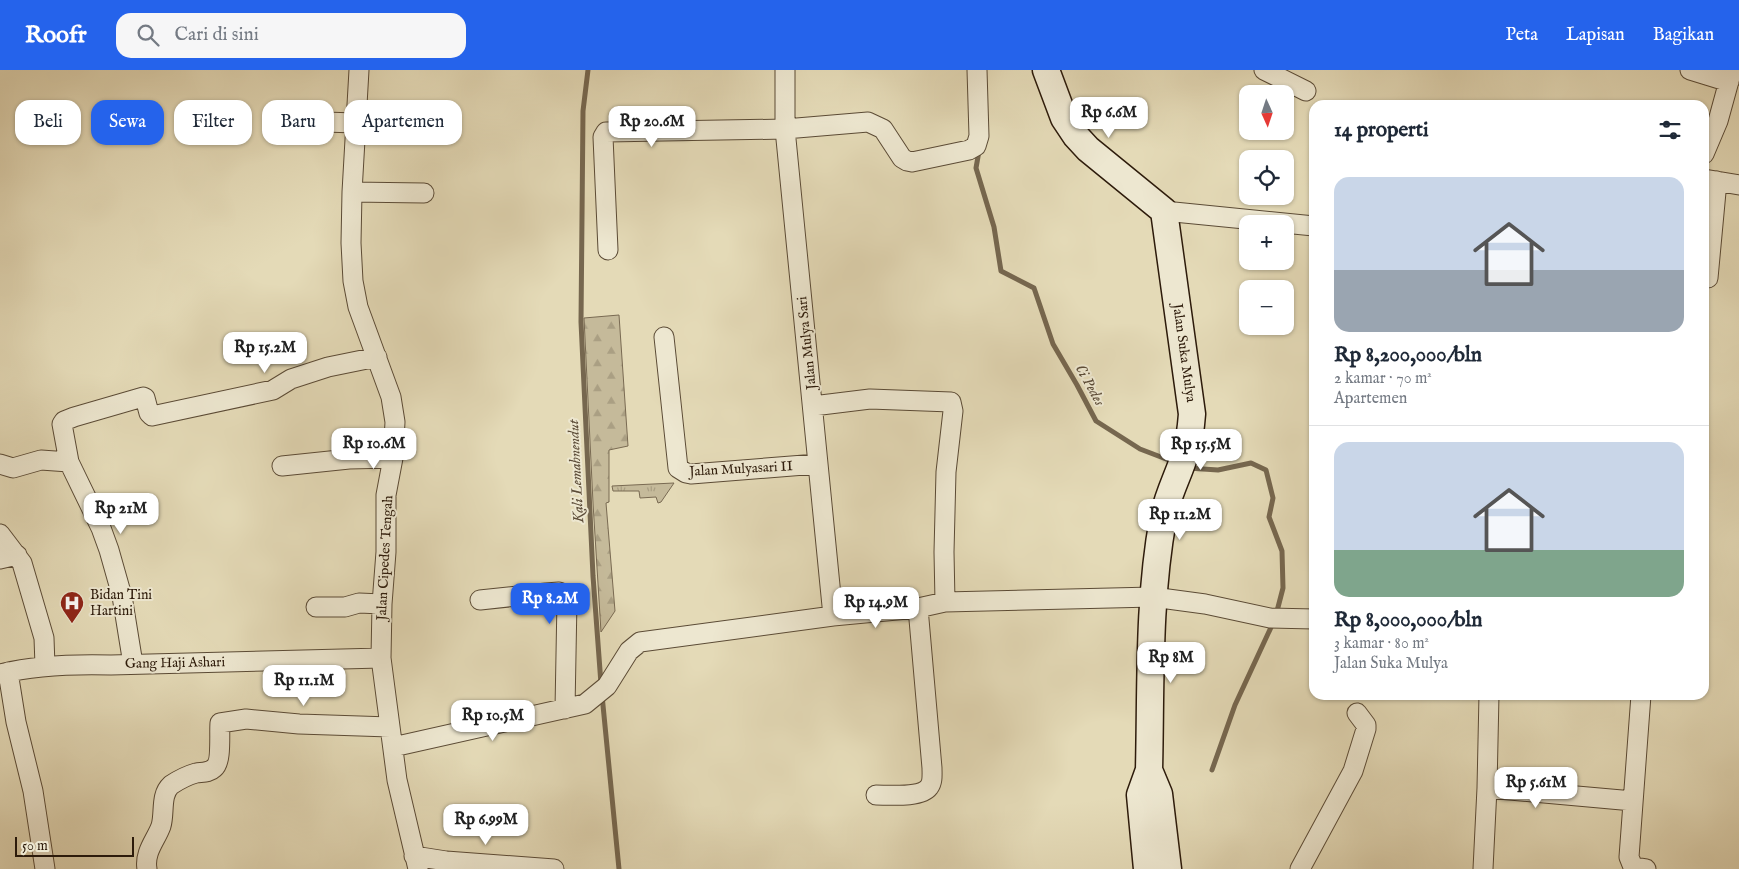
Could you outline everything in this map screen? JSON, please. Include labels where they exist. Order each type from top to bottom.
[{"type":"street","name":"Jalan Cipedes Tengah","points":[[357,100],[359,70]]},
{"type":"street","name":"Jalan Mulya Sari","points":[[784,70],[785,129],[813,406],[817,464],[834,616]]},
{"type":"street","points":[[608,250],[604,133],[785,129],[868,122],[883,129],[902,158],[912,162],[969,150],[976,146],[979,136],[976,70]]},
{"type":"street","points":[[1046,70],[1064,118],[1076,136],[1088,149],[1164,211],[1309,226]]},
{"type":"street","points":[[1264,70],[1306,91]]},
{"type":"street","points":[[1690,70],[1730,76],[1718,121],[1709,142]]},
{"type":"street","name":"Jalan Cipedes Tengah","points":[[354,145],[351,243],[353,281],[358,306],[391,396],[395,422],[393,458],[386,495],[386,552],[380,658],[397,780],[416,862]]},
{"type":"street","points":[[1709,229],[1710,180],[1739,185]]},
{"type":"street","points":[[352,192],[424,193]]},
{"type":"street","name":"Jalan Suka Mulya","points":[[1147,869],[1140,795],[1149,770],[1153,597],[1163,520],[1169,492],[1186,451],[1192,414],[1164,211]]},
{"type":"street","name":"Jalan Mulyasari II","points":[[664,337],[678,468],[691,474],[817,464]]},
{"type":"street","points":[[133,664],[122,596],[109,550],[101,528],[69,462],[62,424],[64,421],[143,397],[151,415],[155,416],[273,390],[291,379],[328,367],[377,357]]},
{"type":"street","points":[[813,406],[870,399],[951,402],[953,411],[946,472],[944,552],[946,602]]},
{"type":"street","points":[[282,466],[349,459],[393,458]]},
{"type":"street","points":[[0,464],[13,468],[41,460],[69,462]]},
{"type":"street","points":[[0,534],[9,557],[22,563],[44,638],[45,666]]},
{"type":"street","points":[[480,600],[559,592],[564,594],[567,600],[565,710]]},
{"type":"street","points":[[393,747],[585,704],[608,686],[628,651],[640,642],[834,616],[918,608],[946,602],[1153,597],[1205,604],[1276,618],[1309,619]]},
{"type":"street","points":[[316,607],[345,607],[359,603],[382,604]]},
{"type":"street","points":[[876,796],[919,793],[929,787],[932,782],[918,608]]},
{"type":"street","name":"Gang Haji Ashari","points":[[4,673],[45,666],[380,658]]},
{"type":"street","points":[[4,673],[33,791],[45,869]]},
{"type":"street","points":[[1483,869],[1489,700]]},
{"type":"street","points":[[1637,868],[1629,857],[1641,700]]},
{"type":"street","points":[[1300,869],[1353,771],[1366,729],[1366,725],[1357,713]]},
{"type":"street","points":[[147,869],[146,864],[150,844],[161,825],[164,796],[170,786],[194,774],[207,772],[215,768],[218,761],[220,723],[246,719],[299,724],[390,726]]},
{"type":"street","name":"Jalan Suka Mulya","points":[[1149,770],[1159,794],[1168,869]]},
{"type":"street","points":[[1486,788],[1633,800]]},
{"type":"street","points":[[416,862],[446,861],[554,869]]},
{"type":"green space","points":[[619,315],[628,446],[609,450],[609,502],[606,503],[615,611],[601,632],[584,318]]},
{"type":"green space","points":[[674,483],[661,502],[658,503],[656,497],[640,498],[639,491],[613,491],[612,486]]},
{"type":"waterway","name":"Kali Lemahnendut","points":[[588,70],[583,111],[581,322],[593,576],[601,684]]},
{"type":"waterway","name":"Ci Pedes","points":[[979,151],[976,168],[994,227],[1001,271],[1034,288],[1053,344],[1096,421],[1140,449],[1174,462]]},
{"type":"waterway","name":"Ci Pedes","points":[[1188,468],[1218,470],[1251,463],[1266,470],[1273,498],[1269,517],[1282,551],[1283,588],[1276,615]]},
{"type":"waterway","name":"Ci Pedes","points":[[1212,770],[1235,705],[1273,623]]},
{"type":"waterway","name":"Kali Lemahnendut","points":[[602,695],[619,869]]},
{"type":"place","name":"Bidan Tini Hartini","points":[[72,624]]}]
